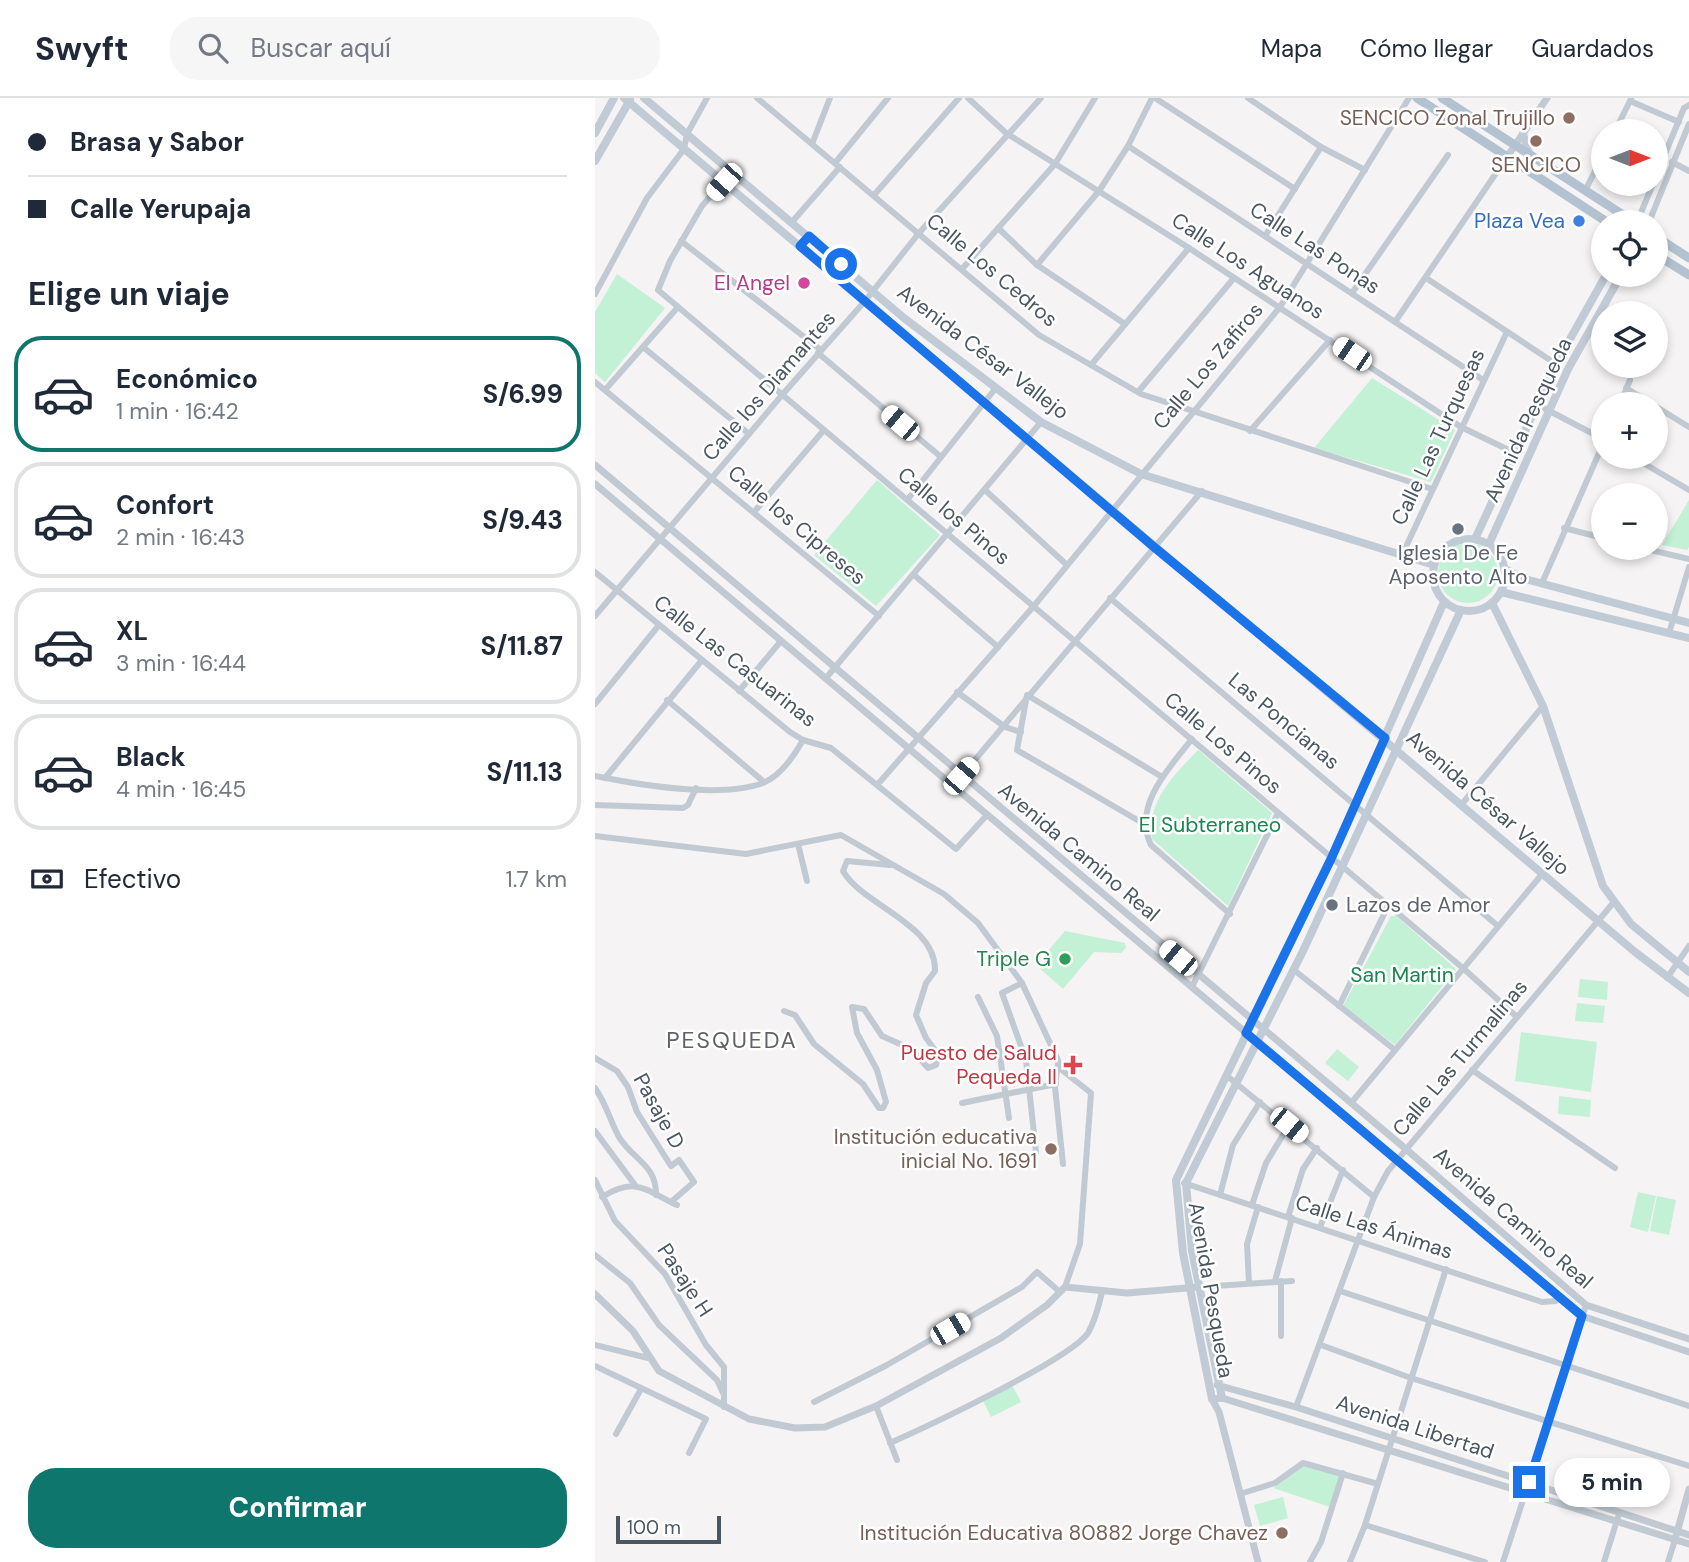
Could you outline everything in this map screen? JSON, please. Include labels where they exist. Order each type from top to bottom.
[{"type":"main road","points":[[595,133],[614,98]]},
{"type":"main road","name":"Avenida César Vallejo","points":[[644,98],[873,292],[1041,422],[1141,474],[1202,491],[1285,521],[1434,565]]},
{"type":"main road","points":[[1417,98],[1591,212]]},
{"type":"main road","points":[[1442,98],[1616,210]]},
{"type":"main road","points":[[595,161],[628,100]]},
{"type":"main road","name":"Avenida César Vallejo","points":[[628,100],[1598,921],[1689,993]]},
{"type":"main road","points":[[1523,134],[1529,154]]},
{"type":"main road","points":[[595,139],[604,145]]},
{"type":"main road","points":[[758,211],[767,201]]},
{"type":"main road","points":[[800,246],[809,236]]},
{"type":"main road","points":[[1668,244],[1689,258]]},
{"type":"main road","points":[[1668,262],[1689,275]]},
{"type":"main road","name":"Avenida Pesqueda","points":[[1475,539],[1556,364],[1598,287]]},
{"type":"main road","name":"Avenida Pesqueda","points":[[1489,544],[1568,369],[1591,328]]},
{"type":"main road","points":[[1465,539],[1489,544],[1499,555],[1505,569],[1501,592],[1492,603],[1482,609],[1461,610],[1444,601],[1435,588],[1434,565],[1446,547],[1465,539]]},
{"type":"main road","points":[[1505,569],[1542,583],[1689,622]]},
{"type":"main road","points":[[1501,592],[1689,638]]},
{"type":"main road","name":"Avenida Pesqueda","points":[[1222,1398],[1177,1209],[1176,1180],[1331,859],[1444,601]]},
{"type":"main road","name":"Avenida César Vallejo","points":[[1492,603],[1543,706],[1594,864],[1614,902],[1631,924],[1689,972]]},
{"type":"main road","name":"Avenida Pesqueda","points":[[1212,1399],[1200,1343],[1185,1183],[1238,1084],[1343,869],[1461,610]]},
{"type":"main road","points":[[1290,944],[1303,951]]},
{"type":"main road","points":[[1200,1343],[1210,1341]]},
{"type":"street","points":[[595,294],[647,198],[684,149],[687,134],[707,98]]},
{"type":"street","name":"Calle Los Cedros","points":[[757,98],[1039,335],[1138,392],[1192,413],[1432,489]]},
{"type":"street","points":[[812,144],[830,98]]},
{"type":"street","points":[[792,222],[888,98]]},
{"type":"street","points":[[874,195],[959,98]]},
{"type":"street","name":"Calle Los Aguanos","points":[[968,98],[1006,133],[1189,247],[1461,427],[1515,453]]},
{"type":"street","name":"Calle los Diamantes","points":[[661,539],[873,292],[919,233],[1006,133],[1041,98]]},
{"type":"street","points":[[962,269],[1055,164],[1095,98]]},
{"type":"street","points":[[1037,265],[1099,191],[1128,146],[1153,98],[1296,188]]},
{"type":"street","points":[[1248,98],[1321,147],[1365,170]]},
{"type":"street","name":"Calle Los Zafiros","points":[[1141,474],[1280,307],[1409,98]]},
{"type":"street","points":[[1395,322],[1547,98]]},
{"type":"street","points":[[1621,119],[1631,100],[1679,122]]},
{"type":"street","points":[[1668,148],[1684,108],[1689,106]]},
{"type":"street","points":[[1655,210],[1689,124]]},
{"type":"street","name":"Calle Las Ponas","points":[[1128,146],[1483,380]]},
{"type":"street","points":[[1265,236],[1321,147]]},
{"type":"street","points":[[1352,293],[1448,155]]},
{"type":"street","points":[[1668,160],[1689,171]]},
{"type":"street","points":[[732,171],[702,206],[681,241],[820,351],[941,457]]},
{"type":"street","points":[[1585,191],[1591,179]]},
{"type":"street","points":[[998,228],[1037,265],[1125,324]]},
{"type":"street","name":"Calle los Pinos","points":[[681,241],[659,290],[1033,607]]},
{"type":"street","points":[[1091,365],[1189,247]]},
{"type":"street","points":[[1138,392],[1234,278]]},
{"type":"street","points":[[1426,278],[1506,334],[1556,364]]},
{"type":"street","points":[[605,390],[678,307]]},
{"type":"street","name":"Calle Las Turquesas","points":[[1402,555],[1506,334]]},
{"type":"street","points":[[1251,431],[1330,340]]},
{"type":"street","points":[[643,347],[749,434]]},
{"type":"street","points":[[1624,392],[1630,380]]},
{"type":"street","name":"Calle los Cipreses","points":[[595,382],[879,616]]},
{"type":"street","points":[[1626,388],[1633,392]]},
{"type":"street","points":[[908,499],[995,389]]},
{"type":"street","points":[[1538,405],[1591,434]]},
{"type":"street","points":[[1668,414],[1689,427]]},
{"type":"street","points":[[825,678],[1041,422]]},
{"type":"street","points":[[754,512],[824,430]]},
{"type":"street","name":"Avenida Camino Real","points":[[595,465],[1351,1102],[1585,1305],[1689,1339]]},
{"type":"street","points":[[1542,583],[1591,468]]},
{"type":"street","points":[[1653,469],[1689,490]]},
{"type":"street","points":[[878,784],[1033,607],[1141,474]]},
{"type":"street","name":"Avenida Camino Real","points":[[595,484],[1582,1316],[1689,1352]]},
{"type":"street","points":[[985,490],[1067,565]]},
{"type":"street","points":[[952,787],[1202,491]]},
{"type":"street","points":[[1564,528],[1591,535]]},
{"type":"street","points":[[595,616],[661,539]]},
{"type":"street","points":[[1668,554],[1689,559]]},
{"type":"street","points":[[1669,633],[1689,567]]},
{"type":"street","name":"Calle Las Casuarinas","points":[[595,572],[803,740],[831,748],[956,849],[986,816]]},
{"type":"street","points":[[914,575],[998,647]]},
{"type":"street","name":"Las Poncianas","points":[[1110,598],[1498,926]]},
{"type":"street","name":"Calle Los Pinos","points":[[1033,607],[1464,969],[1517,1017]]},
{"type":"street","points":[[595,704],[659,625]]},
{"type":"street","points":[[740,691],[781,641]]},
{"type":"street","points":[[605,778],[702,660]]},
{"type":"street","points":[[957,692],[1005,727],[1021,732]]},
{"type":"street","points":[[1027,695],[1017,750],[1146,825]]},
{"type":"street","points":[[1027,695],[1162,777]]},
{"type":"street","points":[[667,700],[765,782]]},
{"type":"street","points":[[1462,804],[1543,706]]},
{"type":"street","points":[[1192,739],[1162,777],[1152,797],[1146,825],[1151,845],[1230,914]]},
{"type":"street","points":[[595,776],[729,790],[765,782],[790,762],[803,740]]},
{"type":"street","points":[[595,805],[683,808],[688,805],[697,788]]},
{"type":"street","points":[[1192,987],[1278,813]]},
{"type":"street","points":[[595,836],[746,854],[841,835],[852,838],[890,865],[944,894],[978,923],[1022,983],[1063,1071],[1091,1093],[1080,1244],[1062,1290],[1047,1305],[1001,1338],[876,1406],[825,1427],[795,1428],[749,1419],[659,1371],[648,1358],[633,1331],[595,1294]]},
{"type":"street","points":[[798,844],[807,881]]},
{"type":"street","points":[[784,1011],[795,1015],[814,1044],[863,1084],[879,1108],[885,1106],[886,1102],[880,1081],[857,1032],[852,1007],[864,1009],[882,1036],[911,1049],[928,1068],[936,1065],[938,1054],[926,1038],[916,1015],[926,984],[935,971],[931,951],[896,915],[843,871],[848,861],[890,865]]},
{"type":"street","points":[[1351,1102],[1543,873]]},
{"type":"street","name":"Calle Las Turmalinas","points":[[1296,1408],[1357,1240],[1374,1197],[1388,1171],[1614,902]]},
{"type":"street","points":[[1339,1006],[1388,906]]},
{"type":"street","points":[[1667,978],[1689,946]]},
{"type":"street","points":[[1294,970],[1395,1050]]},
{"type":"street","points":[[1022,983],[1002,992],[1026,1060],[1036,1152]]},
{"type":"street","points":[[978,997],[997,1036],[1009,1118]]},
{"type":"street","name":"Pasaje D","points":[[595,1058],[617,1071],[666,1160],[671,1166],[680,1160],[694,1182],[674,1203],[656,1195]]},
{"type":"street","points":[[1058,1063],[1056,1084],[1063,1164]]},
{"type":"street","points":[[1472,1070],[1615,1168]]},
{"type":"street","points":[[1226,1075],[1374,1197]]},
{"type":"street","points":[[962,1102],[1056,1084]]},
{"type":"street","points":[[595,1088],[606,1104],[620,1138],[651,1170],[656,1195]]},
{"type":"street","points":[[1220,1195],[1233,1145],[1261,1102]]},
{"type":"street","points":[[1249,1283],[1247,1244],[1255,1206],[1266,1163],[1289,1125]]},
{"type":"street","points":[[595,1130],[635,1185],[656,1195]]},
{"type":"street","points":[[1282,1336],[1278,1281],[1298,1180],[1317,1148]]},
{"type":"street","points":[[1320,1227],[1343,1170]]},
{"type":"street","name":"Pasaje H","points":[[595,1180],[622,1230],[645,1249],[664,1274],[706,1345],[724,1367],[724,1407]]},
{"type":"street","name":"Calle Las Ánimas","points":[[1176,1180],[1542,1302],[1556,1301],[1560,1297]]},
{"type":"street","points":[[602,1197],[619,1187],[635,1185]]},
{"type":"street","points":[[595,1255],[630,1283],[664,1331],[717,1380],[724,1395]]},
{"type":"street","points":[[1350,1562],[1365,1525],[1446,1269]]},
{"type":"street","points":[[814,1402],[887,1365],[1010,1294],[1037,1272],[1062,1290],[1102,1292],[1292,1281]]},
{"type":"street","points":[[1340,1291],[1689,1406]]},
{"type":"street","points":[[890,1443],[980,1399],[1069,1349],[1087,1333],[1102,1292]]},
{"type":"street","points":[[1503,1562],[1585,1305]]},
{"type":"street","points":[[595,1345],[648,1358]]},
{"type":"street","points":[[1321,1345],[1411,1378],[1689,1466]]},
{"type":"street","points":[[595,1366],[706,1419],[689,1453]]},
{"type":"street","name":"Avenida Libertad","points":[[1209,1386],[1220,1384],[1689,1535]]},
{"type":"street","points":[[616,1434],[641,1389]]},
{"type":"street","name":"Avenida Libertad","points":[[1212,1399],[1222,1398],[1689,1544]]},
{"type":"street","name":"Avenida Pesqueda","points":[[1219,1412],[1222,1398]]},
{"type":"street","name":"Avenida Pesqueda","points":[[1212,1399],[1219,1412],[1258,1562]]},
{"type":"street","points":[[876,1406],[897,1460]]},
{"type":"street","points":[[1240,1494],[1275,1483],[1303,1463],[1378,1484]]},
{"type":"street","points":[[1310,1562],[1321,1542],[1343,1473]]},
{"type":"street","points":[[1668,1562],[1689,1489]]},
{"type":"street","points":[[1604,1562],[1619,1512]]},
{"type":"street","points":[[1365,1525],[1485,1562]]},
{"type":"green space","points":[[617,274],[665,308],[605,382],[595,373],[595,312]]},
{"type":"green space","points":[[1372,378],[1455,430],[1431,482],[1314,448]]},
{"type":"green space","points":[[877,480],[940,535],[876,606],[814,555]]},
{"type":"green space","points":[[1689,500],[1687,550],[1668,546],[1668,535]]},
{"type":"green space","points":[[1462,543],[1474,543],[1493,556],[1498,573],[1496,585],[1485,598],[1474,603],[1462,603],[1443,590],[1438,579],[1438,567],[1451,548]]},
{"type":"green space","name":"El Subterraneo","points":[[1198,750],[1272,813],[1228,906],[1152,839],[1153,813],[1158,801],[1171,779]]},
{"type":"green space","name":"San Martin","points":[[1391,916],[1396,916],[1456,969],[1395,1045],[1343,1006]]},
{"type":"green space","name":"Triple G","points":[[1065,931],[1125,943],[1126,948],[1121,953],[1094,952],[1063,989],[1036,965]]},
{"type":"green space","points":[[1580,979],[1608,982],[1607,1000],[1578,997]]},
{"type":"green space","points":[[1577,1003],[1605,1006],[1603,1023],[1575,1021]]},
{"type":"green space","points":[[1521,1032],[1597,1042],[1591,1092],[1515,1081]]},
{"type":"green space","points":[[1337,1049],[1359,1067],[1348,1081],[1325,1063]]},
{"type":"green space","points":[[1559,1096],[1591,1100],[1590,1117],[1558,1114]]},
{"type":"green space","points":[[1638,1192],[1656,1196],[1648,1232],[1630,1227]]},
{"type":"green space","points":[[1657,1196],[1676,1200],[1669,1235],[1650,1231]]},
{"type":"green space","points":[[1012,1385],[1021,1402],[991,1417],[983,1401]]},
{"type":"green space","points":[[1304,1466],[1340,1476],[1330,1507],[1273,1488]]},
{"type":"green space","points":[[1283,1497],[1288,1518],[1260,1526],[1254,1505]]},
{"type":"place","name":"SENCICO Zonal Trujillo","points":[[1569,118]]},
{"type":"place","name":"SENCICO","points":[[1536,141]]},
{"type":"place","name":"Plaza Vea","points":[[1579,221]]},
{"type":"place","name":"El Angel","points":[[804,283]]},
{"type":"place","name":"Iglesia De Fe Aposento Alto","points":[[1458,529]]},
{"type":"place","name":"Lazos de Amor","points":[[1332,905]]},
{"type":"place","name":"Triple G","points":[[1065,959]]},
{"type":"place","name":"Puesto de Salud Pequeda II","points":[[1073,1065]]},
{"type":"place","name":"Institución educativa inicial No. 1691","points":[[1051,1149]]},
{"type":"place","name":"Institución Educativa 80882 Jorge Chavez","points":[[1282,1533]]},
{"type":"district","name":"PESQUEDA","points":[[732,1040]]},
{"type":"route","points":[[841,264],[809,236],[800,246],[1094,493],[1154,547],[1385,738],[1331,859],[1246,1033],[1582,1316],[1529,1482]]}]
